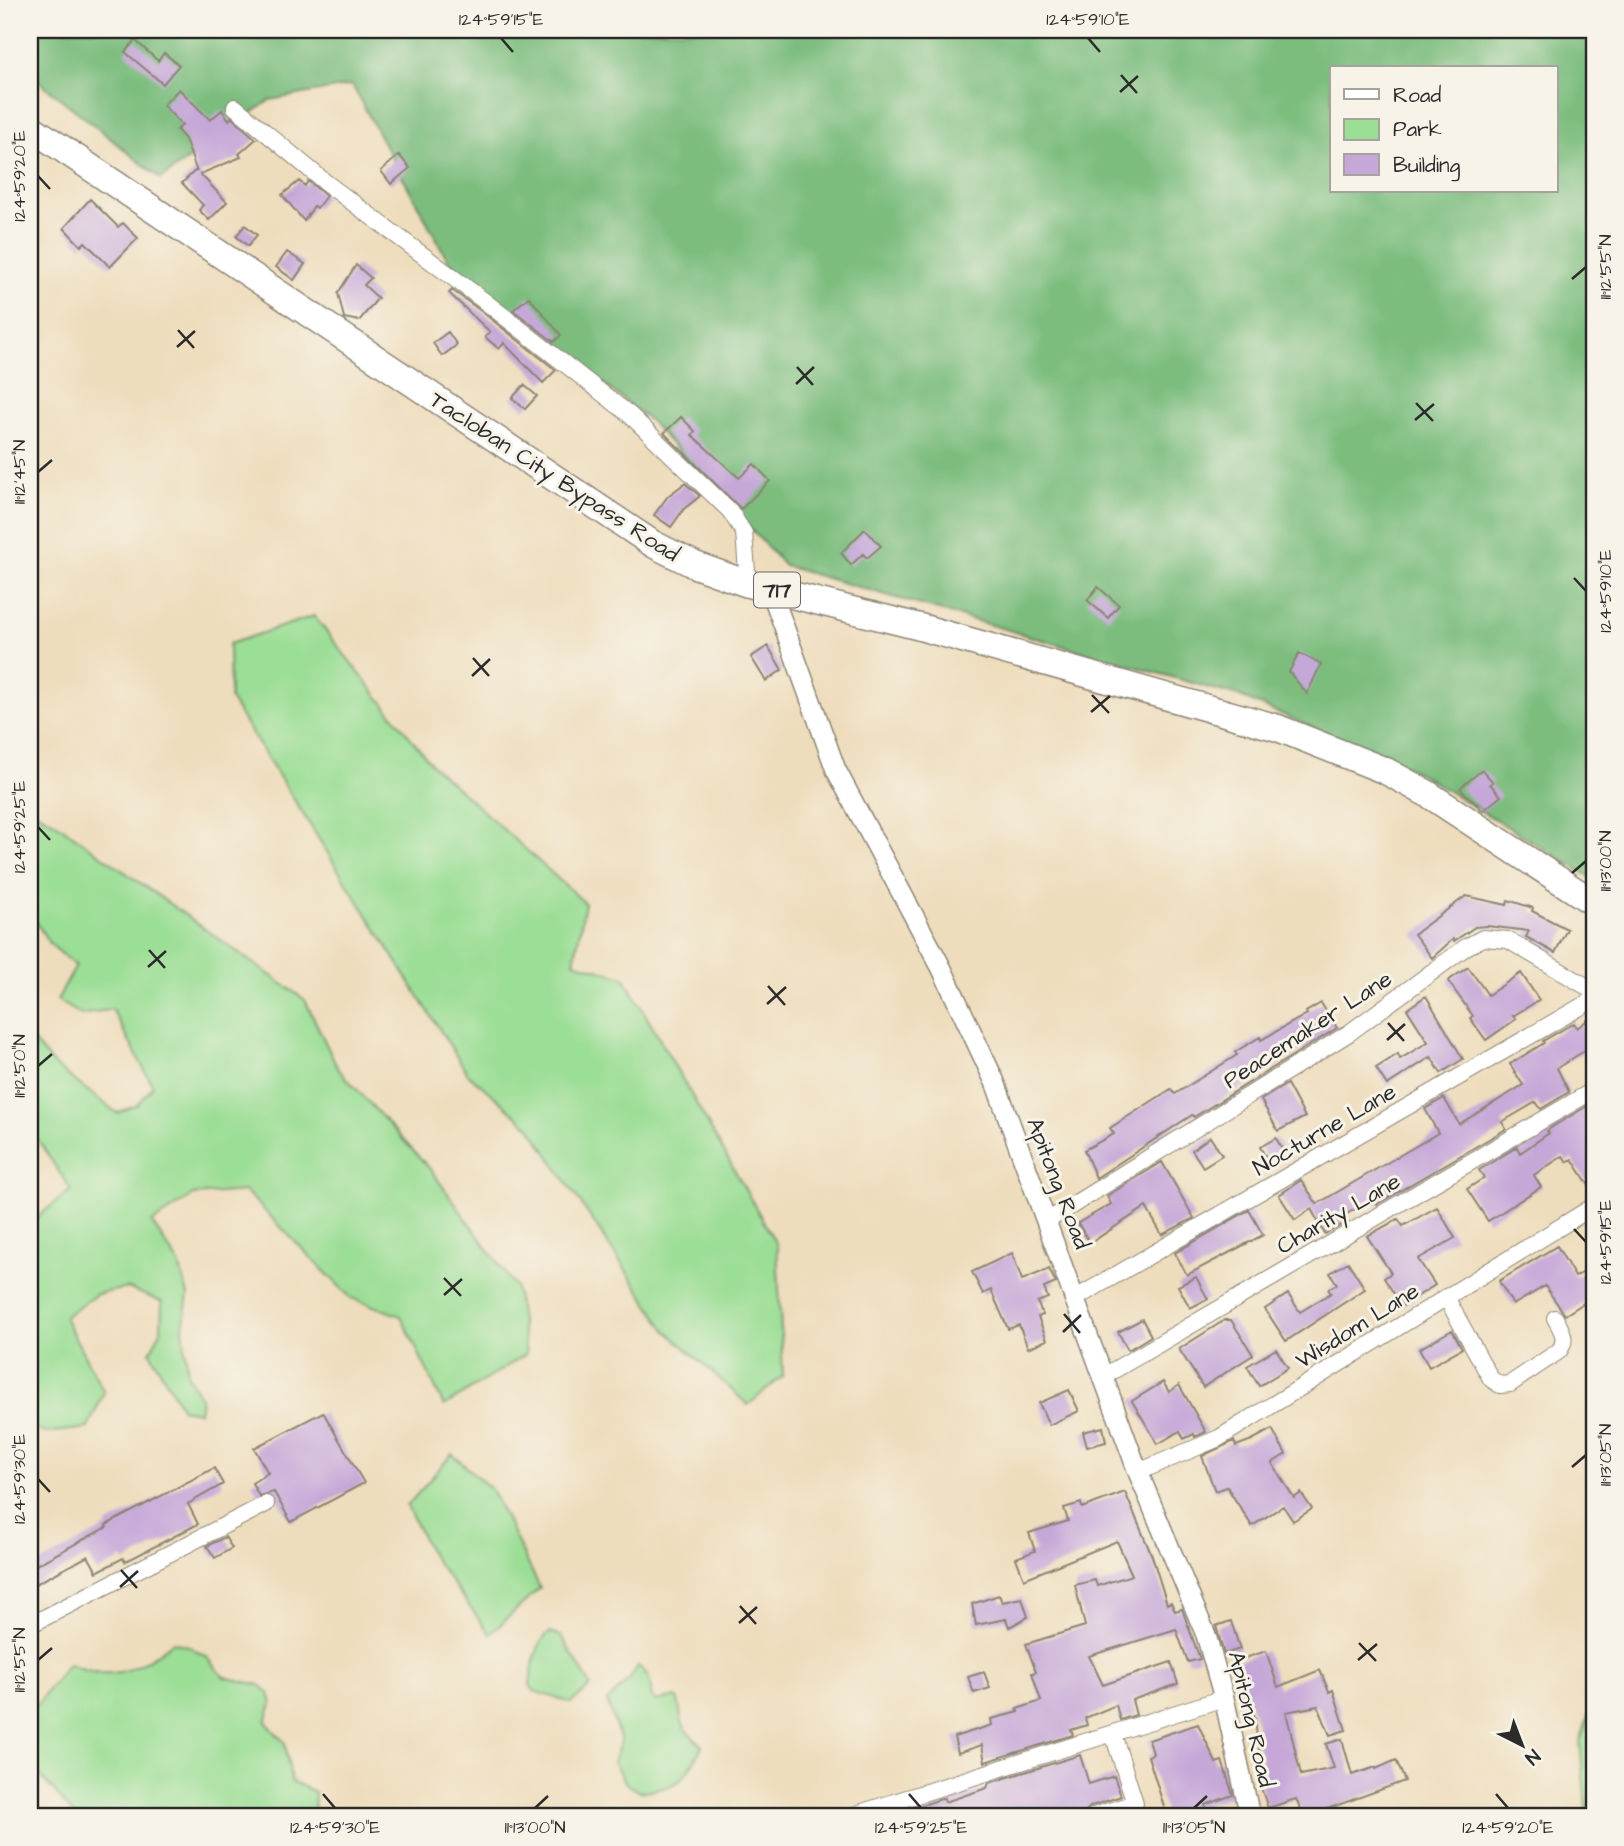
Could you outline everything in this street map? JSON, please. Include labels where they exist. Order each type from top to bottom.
[{"type":"highway","name":"Tacloban City Bypass Road","points":[[30,127],[622,525],[695,565],[759,586],[920,626],[1278,728],[1386,771],[1428,794],[1594,903]]},
{"type":"street","points":[[235,107],[325,182],[487,303],[630,415],[730,511],[744,533],[759,586]]},
{"type":"street","name":"Apitong Road","points":[[759,586],[836,769],[941,967],[995,1082],[1138,1472],[1206,1634],[1224,1698],[1250,1816]]},
{"type":"street","name":"Peacemaker Lane","points":[[1048,1221],[1349,1033],[1466,947],[1483,938],[1508,940],[1594,991]]},
{"type":"street","name":"Nocturne Lane","points":[[1076,1298],[1594,999]]},
{"type":"street","name":"Charity Lane","points":[[1104,1376],[1594,1090]]},
{"type":"street","name":"Wisdom Lane","points":[[1138,1472],[1219,1438],[1594,1206]]},
{"type":"street","points":[[1446,1297],[1491,1379],[1500,1385],[1510,1384],[1559,1352],[1565,1343],[1555,1318]]},
{"type":"street","points":[[30,1625],[266,1504]]},
{"type":"street","points":[[850,1816],[1224,1698]]},
{"type":"street","points":[[1094,1816],[1135,1803],[1113,1734]]},
{"type":"green space","points":[[30,30],[1594,30],[1594,879],[1410,768],[1238,696],[785,566],[649,420],[448,260],[352,85],[270,100],[161,179],[30,74]]},
{"type":"green space","points":[[314,616],[433,766],[585,903],[574,962],[624,977],[777,1245],[783,1376],[748,1405],[666,1330],[529,1126],[468,1074],[230,699],[229,644]]},
{"type":"green space","points":[[30,809],[53,821],[305,1000],[338,1069],[430,1169],[516,1288],[526,1354],[444,1406],[401,1316],[351,1298],[245,1191],[193,1195],[152,1223],[179,1264],[188,1295],[183,1329],[188,1376],[201,1398],[199,1412],[182,1409],[150,1352],[161,1331],[162,1302],[127,1288],[97,1294],[64,1317],[104,1392],[88,1428],[46,1433],[30,1427],[30,1223],[71,1190],[30,1128],[30,1038],[54,1065],[117,1113],[137,1105],[153,1086],[112,1009],[82,1015],[57,1000],[76,966],[49,943],[30,912]]},
{"type":"green space","points":[[452,1454],[491,1489],[540,1588],[490,1634],[430,1553],[407,1506]]},
{"type":"green space","points":[[550,1632],[561,1636],[591,1686],[571,1703],[534,1691],[530,1685],[538,1649]]},
{"type":"green space","points":[[173,1642],[188,1646],[207,1657],[224,1677],[260,1685],[269,1693],[272,1704],[266,1722],[285,1743],[291,1781],[315,1792],[314,1816],[75,1816],[38,1773],[30,1759],[30,1714],[68,1664],[97,1672],[122,1672],[140,1665]]},
{"type":"green space","points":[[638,1666],[647,1676],[651,1696],[657,1701],[676,1697],[682,1723],[702,1746],[679,1781],[673,1785],[640,1792],[626,1783],[613,1762],[621,1741],[607,1701],[630,1679]]},
{"type":"green space","points":[[1594,1696],[1594,1816],[1587,1816],[1580,1743]]},
{"type":"building","points":[[135,40],[158,61],[164,53],[179,65],[163,84],[125,52]]},
{"type":"building","points":[[179,89],[210,120],[222,110],[229,120],[231,117],[256,139],[239,154],[241,157],[200,174],[227,202],[209,220],[199,210],[203,205],[182,183],[196,170],[197,172],[185,139],[177,130],[182,125],[163,105]]},
{"type":"building","points":[[399,155],[410,168],[391,184],[381,171]]},
{"type":"building","points":[[299,181],[305,186],[308,181],[326,196],[317,208],[314,206],[304,221],[282,195]]},
{"type":"building","points":[[90,199],[118,227],[123,223],[138,238],[110,267],[85,242],[81,246],[64,228]]},
{"type":"building","points":[[245,225],[257,235],[248,246],[236,236]]},
{"type":"building","points":[[287,252],[305,264],[294,280],[276,267]]},
{"type":"building","points":[[356,265],[371,278],[364,285],[378,298],[359,321],[344,318],[338,293]]},
{"type":"building","points":[[452,290],[556,370],[543,383],[504,343],[499,349],[485,337],[490,332],[449,293]]},
{"type":"building","points":[[529,297],[561,335],[554,342],[513,310]]},
{"type":"building","points":[[448,332],[457,345],[442,356],[433,343]]},
{"type":"building","points":[[524,385],[537,396],[525,409],[512,398]]},
{"type":"building","points":[[681,417],[695,431],[692,435],[739,478],[754,464],[770,481],[741,509],[664,433]]},
{"type":"building","points":[[685,483],[700,496],[684,509],[671,527],[654,515],[668,496]]},
{"type":"building","points":[[865,529],[881,546],[867,558],[863,554],[851,565],[841,553]]},
{"type":"building","points":[[1098,587],[1119,605],[1108,618],[1087,600]]},
{"type":"building","points":[[768,646],[782,670],[766,681],[751,657]]},
{"type":"building","points":[[1299,653],[1321,664],[1307,694],[1289,672]]},
{"type":"building","points":[[1482,770],[1501,796],[1483,811],[1460,788]]},
{"type":"building","points":[[1466,896],[1507,905],[1508,900],[1533,908],[1532,911],[1567,929],[1555,953],[1526,937],[1529,931],[1475,927],[1454,941],[1453,939],[1432,958],[1414,934]]},
{"type":"building","points":[[1468,967],[1488,995],[1521,973],[1539,1000],[1513,1016],[1516,1019],[1486,1040],[1448,981]]},
{"type":"building","points":[[1426,996],[1463,1059],[1441,1073],[1431,1057],[1387,1085],[1376,1068],[1398,1054],[1400,1059],[1428,1042],[1407,1009]]},
{"type":"building","points":[[1321,1003],[1337,1028],[1194,1117],[1192,1115],[1096,1178],[1084,1150],[1114,1134],[1110,1128],[1171,1089],[1175,1094],[1237,1055],[1235,1052],[1307,1014],[1306,1012]]},
{"type":"building","points":[[1594,1015],[1594,1045],[1557,1068],[1569,1092],[1541,1109],[1536,1102],[1502,1122],[1506,1129],[1377,1204],[1374,1198],[1340,1218],[1343,1224],[1325,1234],[1311,1209],[1295,1220],[1279,1195],[1301,1180],[1317,1204],[1438,1133],[1425,1109],[1444,1098],[1459,1124],[1523,1085],[1510,1064],[1544,1043],[1543,1041],[1574,1023],[1577,1028]]},
{"type":"building","points":[[1287,1084],[1305,1117],[1278,1131],[1261,1100]]},
{"type":"building","points":[[1594,1102],[1594,1193],[1572,1159],[1567,1162],[1563,1156],[1534,1175],[1541,1187],[1488,1221],[1467,1189],[1484,1178],[1479,1170],[1517,1147],[1520,1153],[1549,1133],[1547,1131],[1552,1127]]},
{"type":"building","points":[[1210,1137],[1222,1155],[1203,1167],[1192,1150]]},
{"type":"building","points":[[1276,1138],[1283,1151],[1267,1159],[1260,1147]]},
{"type":"building","points":[[1162,1162],[1194,1218],[1162,1235],[1146,1207],[1090,1243],[1078,1223],[1111,1204],[1107,1196]]},
{"type":"building","points":[[1437,1207],[1455,1238],[1418,1259],[1435,1285],[1402,1306],[1384,1278],[1391,1273],[1367,1236],[1398,1219],[1403,1226]]},
{"type":"building","points":[[1249,1210],[1263,1235],[1187,1275],[1175,1253]]},
{"type":"building","points":[[1557,1246],[1575,1277],[1589,1269],[1594,1278],[1594,1320],[1584,1303],[1565,1315],[1545,1286],[1513,1305],[1499,1281]]},
{"type":"building","points":[[1012,1253],[1022,1280],[1049,1269],[1056,1283],[1044,1288],[1048,1298],[1037,1302],[1043,1315],[1038,1317],[1047,1340],[1028,1348],[1019,1325],[1008,1329],[991,1290],[983,1294],[972,1272]]},
{"type":"building","points":[[1348,1262],[1365,1289],[1286,1341],[1265,1309],[1288,1294],[1300,1312],[1331,1293],[1328,1289],[1337,1284],[1330,1273]]},
{"type":"building","points":[[1196,1277],[1208,1299],[1190,1308],[1178,1286]]},
{"type":"building","points":[[1142,1319],[1151,1336],[1128,1350],[1118,1332]]},
{"type":"building","points":[[1225,1320],[1231,1320],[1253,1355],[1203,1387],[1179,1349]]},
{"type":"building","points":[[1452,1330],[1462,1348],[1429,1367],[1419,1349]]},
{"type":"building","points":[[1276,1349],[1288,1368],[1259,1386],[1247,1366]]},
{"type":"building","points":[[1163,1382],[1169,1392],[1179,1385],[1206,1432],[1184,1439],[1180,1431],[1158,1444],[1132,1401]]},
{"type":"building","points":[[1069,1390],[1079,1411],[1049,1425],[1039,1403]]},
{"type":"building","points":[[323,1412],[364,1483],[291,1522],[274,1492],[259,1496],[252,1483],[268,1473],[254,1448]]},
{"type":"building","points":[[1103,1427],[1106,1442],[1087,1447],[1083,1432]]},
{"type":"building","points":[[1272,1429],[1286,1454],[1272,1463],[1294,1498],[1301,1493],[1312,1509],[1293,1521],[1283,1506],[1252,1526],[1227,1487],[1215,1491],[1202,1456],[1234,1441],[1236,1446],[1252,1440]]},
{"type":"building","points":[[214,1468],[223,1484],[188,1504],[198,1524],[125,1562],[123,1558],[97,1572],[88,1556],[30,1587],[30,1568]]},
{"type":"building","points":[[1125,1492],[1152,1556],[1167,1604],[1171,1602],[1175,1611],[1182,1609],[1200,1659],[1188,1662],[1176,1629],[1089,1656],[1103,1685],[1171,1662],[1178,1684],[1132,1700],[1136,1715],[1120,1720],[1116,1705],[1085,1718],[1087,1725],[1071,1730],[1073,1735],[985,1762],[982,1745],[958,1753],[954,1737],[992,1725],[991,1719],[1019,1712],[1017,1709],[1041,1701],[1032,1673],[1036,1672],[1026,1644],[1085,1626],[1075,1585],[1095,1580],[1097,1586],[1132,1575],[1117,1541],[1024,1579],[1016,1558],[1035,1551],[1029,1533],[1068,1521],[1064,1508],[1081,1503],[1082,1508]]},
{"type":"building","points":[[225,1537],[232,1548],[215,1558],[207,1546]]},
{"type":"building","points":[[999,1595],[1002,1602],[1022,1598],[1028,1617],[1009,1627],[1006,1619],[976,1625],[972,1604]]},
{"type":"building","points":[[1231,1621],[1240,1649],[1224,1654],[1216,1626]]},
{"type":"building","points":[[1266,1651],[1278,1687],[1320,1670],[1329,1692],[1333,1690],[1346,1730],[1330,1735],[1318,1706],[1286,1712],[1301,1775],[1334,1768],[1326,1744],[1342,1739],[1352,1775],[1396,1760],[1405,1781],[1321,1811],[1323,1816],[1304,1816],[1296,1799],[1268,1808],[1258,1779],[1265,1777],[1255,1717],[1233,1662]]},
{"type":"building","points":[[984,1672],[990,1688],[974,1693],[968,1677]]},
{"type":"building","points":[[1198,1724],[1216,1763],[1222,1761],[1233,1795],[1205,1805],[1207,1810],[1190,1816],[1167,1816],[1148,1756],[1153,1754],[1149,1740]]},
{"type":"building","points":[[1080,1755],[1089,1784],[1114,1776],[1121,1796],[1072,1816],[899,1816],[898,1813],[944,1798],[945,1802],[987,1788],[989,1783]]}]
